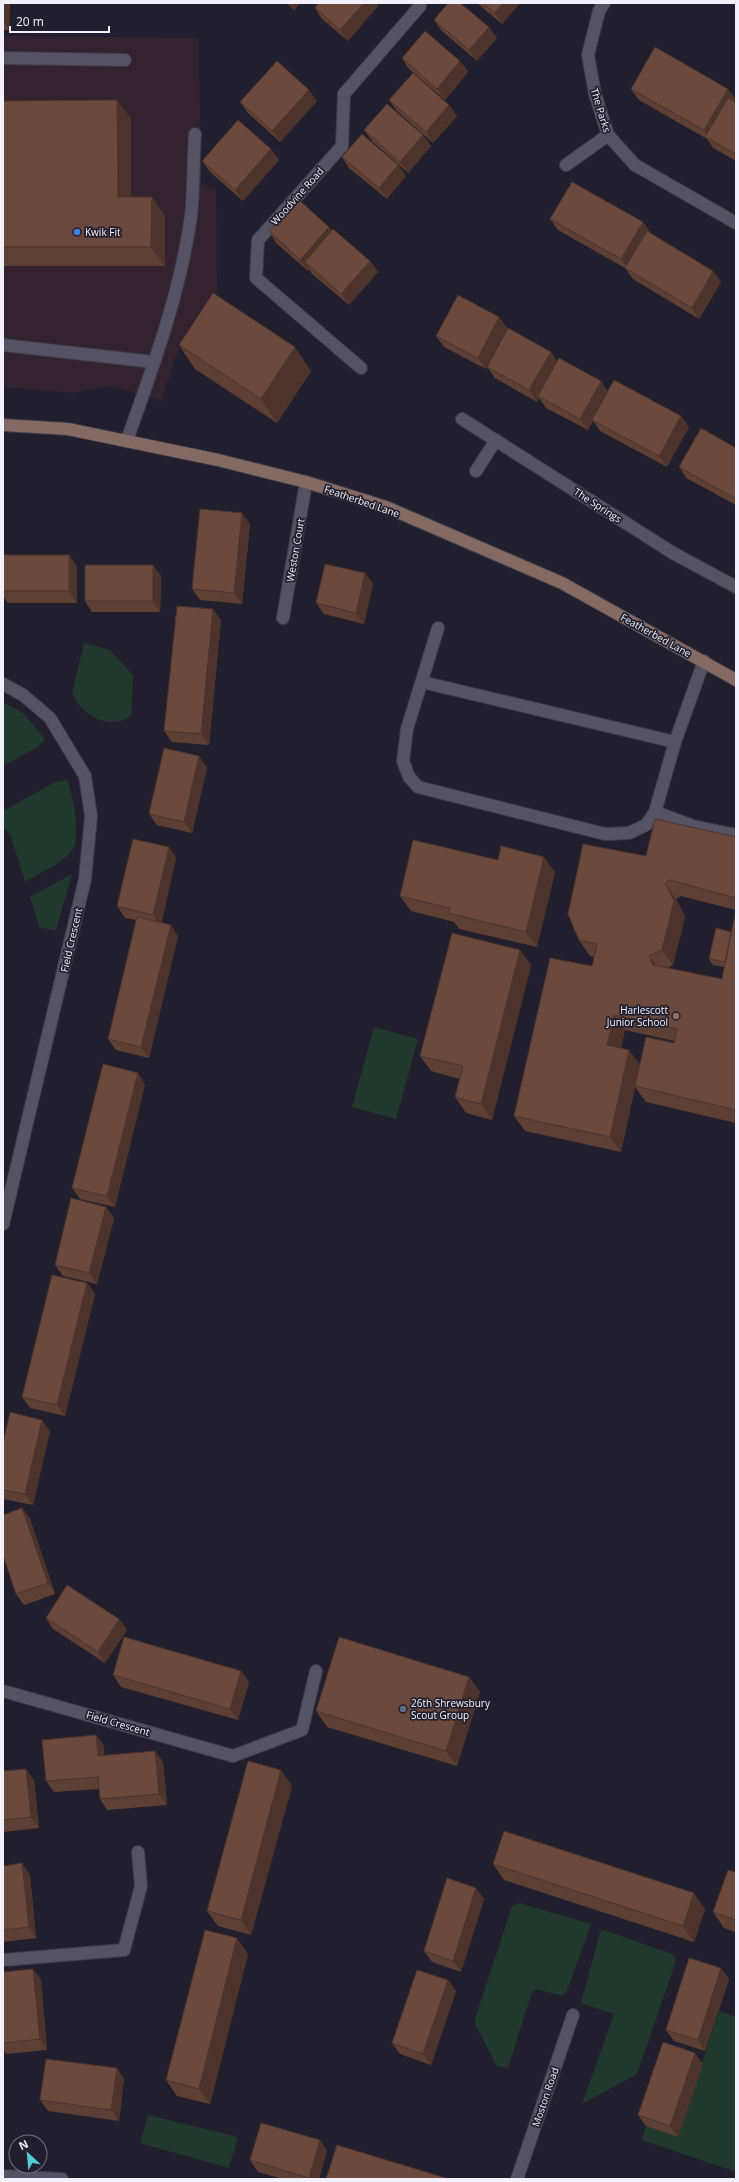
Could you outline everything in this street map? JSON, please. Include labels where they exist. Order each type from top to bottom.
[{"type":"street","name":"The Parks","points":[[604,3],[599,11],[588,55],[595,94],[608,135],[635,165],[736,223]]},
{"type":"street","name":"Woodvine Road","points":[[361,368],[256,278],[258,240],[342,146],[344,94],[419,4]]},
{"type":"street","points":[[3,58],[125,60]]},
{"type":"street","points":[[126,440],[168,322],[179,278],[191,215],[195,134]]},
{"type":"street","points":[[566,165],[608,135]]},
{"type":"street","points":[[3,345],[154,362]]},
{"type":"street","name":"The Springs","points":[[462,419],[673,553],[736,587]]},
{"type":"street","name":"Featherbed Lane","points":[[3,425],[68,429],[126,440],[218,460],[306,482],[386,507],[562,583],[736,680]]},
{"type":"street","points":[[476,471],[496,440]]},
{"type":"street","name":"Weston Court","points":[[283,618],[306,482]]},
{"type":"street","points":[[438,628],[407,730],[403,761],[409,776],[418,787],[605,834],[629,833],[646,825],[655,812],[675,742],[704,661]]},
{"type":"street","points":[[422,682],[675,742]]},
{"type":"street","name":"Field Crescent","points":[[3,684],[22,696],[50,718],[85,776],[91,816],[85,879],[3,1224]]},
{"type":"street","points":[[655,812],[693,826],[736,835]]},
{"type":"street","name":"Field Crescent","points":[[3,1691],[233,1756],[302,1730],[316,1672]]},
{"type":"street","points":[[3,1960],[124,1950],[141,1886],[138,1852]]},
{"type":"street","name":"Moston Road","points":[[517,2179],[573,2015]]},
{"type":"street","points":[[3,2176],[62,2179]]},
{"type":"shaded area","points":[[3,36],[199,38],[201,184],[216,189],[217,310],[180,344],[161,401],[111,386],[73,393],[3,387]]},
{"type":"green space","points":[[84,643],[110,650],[133,675],[131,716],[114,722],[97,719],[89,715],[77,702],[72,694]]},
{"type":"green space","points":[[3,702],[23,713],[45,739],[36,748],[3,766]]},
{"type":"green space","points":[[68,780],[76,818],[76,839],[73,848],[69,854],[59,862],[25,882],[11,836],[3,826],[3,811],[55,782]]},
{"type":"green space","points":[[72,874],[56,930],[40,928],[30,897]]},
{"type":"green space","points":[[374,1027],[418,1039],[396,1119],[352,1107]]},
{"type":"green space","points":[[519,1903],[591,1924],[567,1991],[562,1996],[536,1989],[532,1992],[508,2068],[497,2066],[474,2022],[512,1906]]},
{"type":"green space","points":[[601,1929],[672,1954],[676,1961],[637,2074],[582,2104],[614,2014],[581,2003]]},
{"type":"green space","points":[[719,2011],[736,2017],[736,2172],[642,2140],[646,2126],[678,2136]]},
{"type":"green space","points":[[148,2115],[238,2137],[229,2168],[140,2143]]},
{"type":"building","points":[[319,3],[364,3],[340,30],[315,8]]},
{"type":"building","points":[[448,3],[460,3],[489,27],[469,50],[434,20]]},
{"type":"building","points":[[483,3],[503,3],[495,13]]},
{"type":"building","points":[[425,31],[460,61],[437,89],[402,58]]},
{"type":"building","points":[[655,47],[728,89],[704,130],[631,89]]},
{"type":"building","points":[[277,61],[309,90],[272,131],[240,102]]},
{"type":"building","points":[[413,73],[449,105],[426,132],[389,100]]},
{"type":"building","points":[[728,98],[736,102],[736,154],[705,137]]},
{"type":"building","points":[[117,100],[118,197],[152,197],[151,247],[3,247],[3,101]]},
{"type":"building","points":[[387,104],[423,135],[400,162],[364,130]]},
{"type":"building","points":[[238,120],[271,149],[235,190],[202,161]]},
{"type":"building","points":[[362,134],[398,165],[379,188],[342,157]]},
{"type":"building","points":[[572,182],[643,222],[621,259],[550,219]]},
{"type":"building","points":[[298,199],[329,227],[300,260],[269,231]]},
{"type":"building","points":[[333,229],[370,261],[341,294],[305,262]]},
{"type":"building","points":[[647,231],[713,271],[692,308],[625,268]]},
{"type":"building","points":[[213,293],[295,347],[261,399],[179,345]]},
{"type":"building","points":[[458,295],[499,317],[478,358],[436,336]]},
{"type":"building","points":[[508,328],[551,352],[529,390],[487,367]]},
{"type":"building","points":[[559,358],[601,381],[580,419],[538,396]]},
{"type":"building","points":[[614,380],[681,416],[659,456],[592,420]]},
{"type":"building","points":[[701,428],[736,448],[736,499],[679,467]]},
{"type":"building","points":[[200,509],[242,513],[234,593],[192,589]]},
{"type":"building","points":[[3,555],[69,555],[69,591],[3,591]]},
{"type":"building","points":[[325,564],[365,573],[356,613],[316,603]]},
{"type":"building","points":[[85,565],[153,565],[153,601],[85,601]]},
{"type":"building","points":[[177,606],[213,609],[201,734],[164,731]]},
{"type":"building","points":[[164,748],[199,756],[184,822],[149,814]]},
{"type":"building","points":[[655,819],[736,837],[736,898],[670,880],[665,883],[674,901],[662,950],[649,956],[653,965],[722,979],[736,910],[736,1110],[635,1086],[646,1037],[674,1043],[677,1029],[614,1015],[607,1045],[629,1050],[610,1137],[514,1116],[550,958],[592,966],[597,944],[579,940],[568,914],[583,844],[646,856]]},
{"type":"building","points":[[133,839],[169,847],[153,915],[117,906]]},
{"type":"building","points":[[413,840],[498,860],[501,846],[544,857],[526,932],[448,913],[450,908],[400,896]]},
{"type":"building","points":[[137,917],[171,925],[141,1047],[108,1039]]},
{"type":"building","points":[[716,928],[731,932],[725,962],[709,959]]},
{"type":"building","points":[[452,933],[520,950],[481,1104],[455,1097],[463,1066],[420,1056]]},
{"type":"building","points":[[103,1064],[138,1073],[107,1196],[72,1188]]},
{"type":"building","points":[[71,1198],[106,1207],[89,1273],[55,1265]]},
{"type":"building","points":[[52,1275],[87,1283],[57,1405],[22,1397]]},
{"type":"building","points":[[10,1412],[42,1420],[25,1494],[3,1490],[3,1443]]},
{"type":"building","points":[[22,1508],[48,1583],[16,1594],[3,1555],[3,1515]]},
{"type":"building","points":[[67,1585],[119,1619],[98,1652],[46,1618]]},
{"type":"building","points":[[124,1637],[241,1671],[230,1709],[113,1675]]},
{"type":"building","name":"26th Shrewsbury Scout Group","points":[[339,1637],[469,1677],[446,1751],[316,1711]]},
{"type":"building","points":[[96,1735],[98,1756],[155,1751],[159,1794],[100,1799],[98,1777],[46,1781],[42,1740]]},
{"type":"building","points":[[248,1761],[281,1770],[241,1920],[207,1911]]},
{"type":"building","points":[[26,1769],[31,1817],[3,1820],[3,1771]]},
{"type":"building","points":[[504,1831],[694,1893],[683,1926],[493,1864]]},
{"type":"building","points":[[22,1863],[29,1927],[3,1930],[3,1866]]},
{"type":"building","points":[[728,1870],[736,1872],[736,1920],[713,1912]]},
{"type":"building","points":[[447,1878],[476,1888],[453,1961],[424,1951]]},
{"type":"building","points":[[205,1930],[237,1938],[199,2089],[166,2080]]},
{"type":"building","points":[[689,1958],[721,1968],[698,2040],[666,2030]]},
{"type":"building","points":[[33,1969],[40,2039],[3,2043],[3,1972]]},
{"type":"building","points":[[417,1970],[448,1980],[423,2054],[392,2043]]},
{"type":"building","points":[[663,2042],[695,2053],[670,2126],[638,2115]]},
{"type":"building","points":[[46,2059],[117,2068],[111,2110],[40,2100]]},
{"type":"building","points":[[261,2123],[320,2140],[309,2178],[250,2160]]},
{"type":"building","points":[[337,2145],[449,2179],[326,2179]]},
{"type":"place","name":"Kwik Fit","points":[[77,232]]},
{"type":"place","name":"Harlescott Junior School","points":[[676,1016]]},
{"type":"place","name":"26th Shrewsbury Scout Group","points":[[403,1709]]}]
